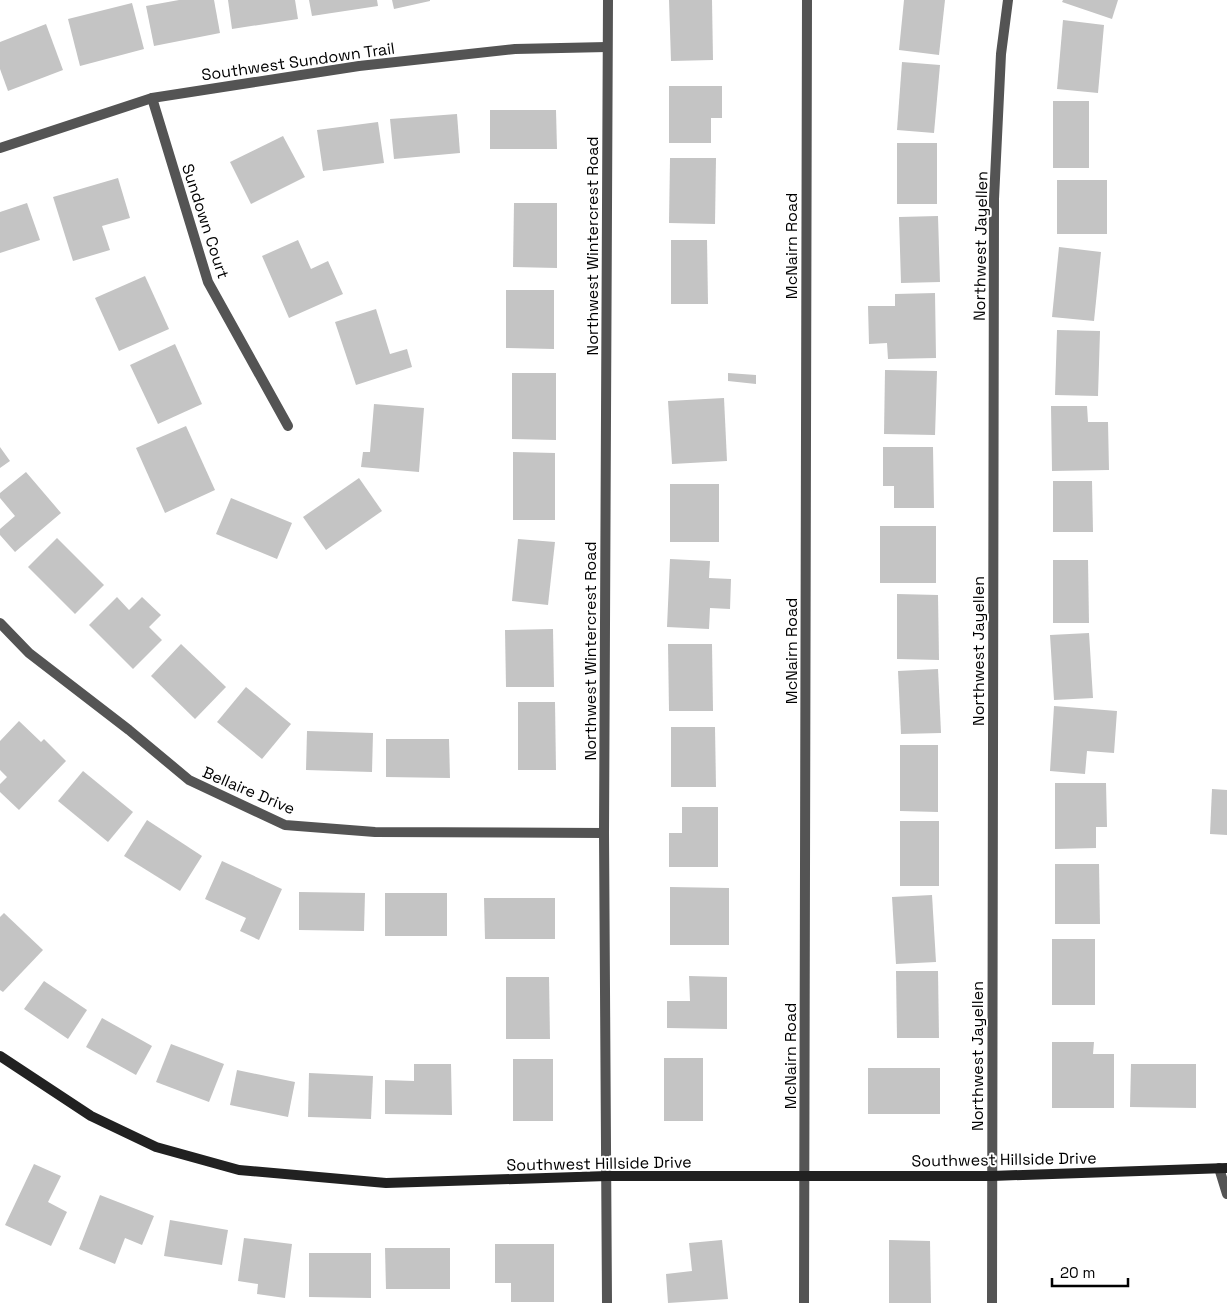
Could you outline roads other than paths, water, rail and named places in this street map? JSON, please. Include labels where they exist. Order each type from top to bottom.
[{"type":"street","name":"Northwest Wintercrest Road","points":[[606,1303],[607,1176],[604,833],[608,0]]},
{"type":"street","name":"McNairn Road","points":[[804,1303],[807,0]]},
{"type":"street","name":"Northwest Jayellen","points":[[992,1303],[994,199],[1001,54],[1008,0]]},
{"type":"street","name":"Southwest Sundown Trail","points":[[0,148],[152,98],[359,66],[515,49],[608,47]]},
{"type":"street","name":"Sundown Court","points":[[152,98],[208,282],[288,426]]},
{"type":"street","name":"Bellaire Drive","points":[[0,623],[29,653],[129,730],[189,780],[285,825],[374,832],[604,833]]},
{"type":"street","name":"Southwest Hillside Drive","points":[[0,1056],[91,1116],[156,1147],[239,1170],[386,1183],[607,1176],[992,1176],[1223,1168]]},
{"type":"street","points":[[1223,1168],[1227,1194]]}]
